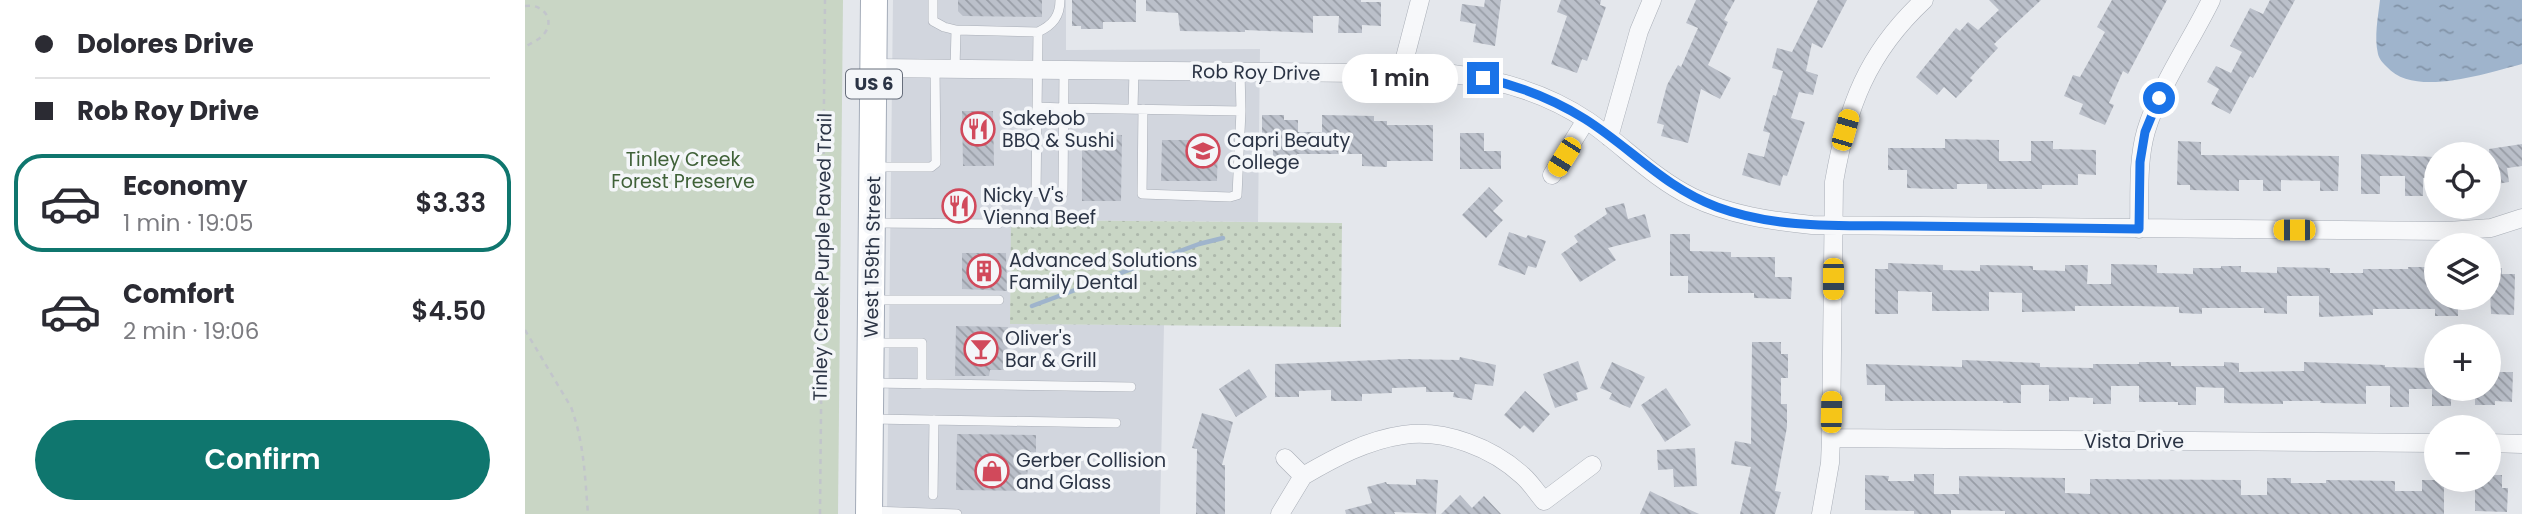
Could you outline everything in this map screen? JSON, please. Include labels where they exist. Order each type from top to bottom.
[{"type":"main road","name":"West 159th Street","points":[[869,512],[874,0]]},
{"type":"street","points":[[1401,73],[1420,0]]},
{"type":"street","points":[[1609,137],[1639,31],[1652,0]]},
{"type":"street","points":[[1821,514],[1830,463],[1834,182],[1840,146],[1854,104],[1875,58],[1894,32],[1924,0]]},
{"type":"street","points":[[2139,229],[2140,162],[2145,132],[2159,98],[2211,0]]},
{"type":"street","name":"Rob Roy Drive","points":[[874,68],[1453,74],[1512,84],[1547,97],[1586,120],[1672,185],[1717,207],[1766,220],[1834,225],[2465,231],[2491,228],[2522,218]]},
{"type":"street","points":[[1552,176],[1586,120]]},
{"type":"street","points":[[1280,514],[1304,476],[1340,455],[1403,435],[1430,435],[1465,442],[1487,451],[1525,477],[1548,508],[1592,465]]},
{"type":"street","name":"Vista Drive","points":[[1831,438],[2424,443]]},
{"type":"street","points":[[2501,443],[2522,444]]},
{"type":"street","points":[[1285,458],[1304,476]]},
{"type":"lane","points":[[933,0],[933,21],[944,27],[956,30],[1038,32],[1050,27],[1060,12],[1060,0]]},
{"type":"lane","points":[[955,69],[956,30]]},
{"type":"lane","points":[[1038,32],[1036,193],[1062,193],[1064,70]]},
{"type":"lane","points":[[873,167],[931,167],[936,163],[935,68]]},
{"type":"lane","points":[[1134,70],[1142,194],[1230,197],[1237,195],[1240,71]]},
{"type":"lane","points":[[1037,107],[1241,111]]},
{"type":"lane","points":[[873,223],[998,224]]},
{"type":"lane","points":[[872,300],[999,300]]},
{"type":"lane","points":[[871,344],[922,343],[922,384]]},
{"type":"lane","points":[[871,383],[1131,387]]},
{"type":"lane","points":[[870,419],[1116,423]]},
{"type":"lane","points":[[933,495],[934,420]]},
{"type":"lane","points":[[869,512],[957,514]]},
{"type":"path","name":"Tinley Creek Purple Paved Trail","points":[[820,514],[825,0]]},
{"type":"path","points":[[525,6],[535,5],[542,8],[547,14],[548,22],[542,37],[525,47]]},
{"type":"path","points":[[525,330],[575,418],[582,444],[587,514]]},
{"type":"shaded area","points":[[893,0],[1066,0],[1066,50],[1260,49],[1258,222],[1012,220],[1010,324],[1164,325],[1160,514],[887,514]]},
{"type":"green space","name":"Tinley Creek Forest Preserve","points":[[525,0],[843,0],[838,514],[525,514]]},
{"type":"green space","points":[[1011,220],[1342,223],[1341,327],[1010,324]]},
{"type":"water","points":[[2380,0],[2522,0],[2522,64],[2471,77],[2432,82],[2399,76],[2384,64],[2378,54],[2376,34]]},
{"type":"building","points":[[958,0],[1042,0],[1042,17],[963,16],[958,11]]},
{"type":"building","points":[[1072,0],[1136,0],[1136,22],[1103,22],[1103,29],[1081,29],[1081,26],[1072,26]]},
{"type":"building","points":[[1146,0],[1381,2],[1381,26],[1362,25],[1362,33],[1338,33],[1339,16],[1313,16],[1313,33],[1180,31],[1178,13],[1146,11]]},
{"type":"building","points":[[1485,0],[1501,0],[1495,46],[1473,42],[1476,24],[1460,21],[1462,4],[1484,7]]},
{"type":"building","points":[[1561,0],[1601,0],[1600,5],[1606,7],[1587,61],[1582,59],[1577,73],[1551,64],[1567,16],[1557,12]]},
{"type":"building","points":[[1696,0],[1735,0],[1724,20],[1728,22],[1708,65],[1731,78],[1720,99],[1701,89],[1688,143],[1661,136],[1664,125],[1657,123],[1667,85],[1678,65],[1681,67],[1698,28],[1686,23]]},
{"type":"building","points":[[1818,0],[1847,0],[1822,48],[1812,43],[1806,71],[1818,75],[1813,95],[1799,92],[1791,118],[1805,122],[1787,176],[1783,175],[1780,186],[1742,175],[1748,153],[1764,157],[1770,133],[1763,131],[1783,71],[1772,68],[1777,48],[1792,52]]},
{"type":"building","points":[[1989,0],[2041,0],[1994,44],[1998,48],[1970,78],[1973,80],[1956,98],[1944,87],[1937,95],[1916,77],[1956,28],[1960,31],[1968,22],[1978,30],[1999,10]]},
{"type":"building","points":[[2112,0],[2167,0],[2128,74],[2123,71],[2109,103],[2114,105],[2105,125],[2079,114],[2083,104],[2064,96],[2073,75],[2080,77],[2105,32],[2097,27]]},
{"type":"building","points":[[2270,0],[2295,0],[2253,78],[2250,76],[2230,114],[2211,104],[2219,89],[2207,82],[2216,66],[2231,73],[2242,52],[2230,46],[2250,8],[2263,14]]},
{"type":"building","name":"Sakebob BBQ & Sushi","points":[[962,111],[993,111],[994,166],[963,166]]},
{"type":"building","points":[[1262,115],[1284,115],[1284,120],[1298,120],[1298,132],[1322,132],[1322,115],[1374,116],[1374,121],[1387,121],[1387,125],[1433,125],[1433,161],[1387,161],[1387,167],[1362,166],[1362,154],[1297,154],[1297,165],[1273,165],[1273,143],[1262,143]]},
{"type":"building","points":[[1460,133],[1484,133],[1484,151],[1501,151],[1501,169],[1460,169]]},
{"type":"building","points":[[1082,134],[1122,135],[1121,201],[1082,201]]},
{"type":"building","points":[[1945,139],[1999,140],[1999,161],[2031,161],[2031,141],[2053,141],[2053,149],[2096,150],[2096,175],[2078,174],[2078,185],[2042,185],[2042,189],[1987,189],[1987,184],[1957,184],[1957,189],[1934,189],[1907,188],[1907,170],[1888,170],[1888,148],[1945,148]]},
{"type":"building","points":[[1162,140],[1218,140],[1217,181],[1161,181]]},
{"type":"building","points":[[2178,141],[2201,142],[2201,155],[2339,156],[2338,191],[2320,191],[2320,181],[2281,180],[2281,191],[2263,191],[2263,180],[2239,180],[2239,191],[2190,190],[2190,185],[2177,185]]},
{"type":"building","points":[[2522,144],[2522,166],[2507,168],[2509,182],[2501,183],[2501,147]]},
{"type":"building","points":[[2361,154],[2424,157],[2423,196],[2405,196],[2405,176],[2380,176],[2380,194],[2361,194]]},
{"type":"building","points":[[1489,187],[1503,201],[1493,211],[1503,220],[1486,238],[1462,215]]},
{"type":"building","name":"Nicky V's Vienna Beef","points":[[949,200],[970,200],[969,212],[949,212]]},
{"type":"building","points":[[1624,203],[1628,219],[1645,214],[1651,237],[1608,248],[1616,260],[1580,282],[1561,254],[1578,242],[1574,236],[1607,214],[1605,208]]},
{"type":"building","points":[[1509,232],[1546,241],[1536,268],[1528,266],[1525,275],[1498,265]]},
{"type":"building","points":[[1670,234],[1690,234],[1690,251],[1731,252],[1731,257],[1775,257],[1775,277],[1792,277],[1791,299],[1754,298],[1754,293],[1688,293],[1688,276],[1670,276]]},
{"type":"building","name":"Advanced Solutions Family Dental","points":[[962,253],[1006,253],[1007,291],[962,289]]},
{"type":"building","points":[[1888,263],[1943,265],[1943,270],[1980,271],[1980,265],[2033,266],[2033,270],[2065,271],[2065,265],[2088,265],[2087,284],[2111,284],[2111,264],[2157,265],[2157,273],[2193,274],[2193,268],[2221,266],[2241,266],[2241,272],[2277,273],[2277,267],[2330,268],[2330,273],[2363,273],[2363,269],[2424,267],[2424,309],[2373,309],[2373,315],[2319,317],[2319,296],[2287,296],[2287,314],[2264,313],[2264,308],[2202,308],[2202,314],[2179,313],[2179,307],[2137,306],[2075,306],[2075,311],[2022,312],[2022,293],[1989,292],[1989,311],[1932,311],[1932,292],[1898,291],[1898,314],[1875,314],[1875,269],[1888,269]]},
{"type":"building","points":[[2502,268],[2502,274],[2515,274],[2514,315],[2491,314],[2491,310],[2501,310]]},
{"type":"building","points":[[2435,310],[2458,310],[2458,316],[2435,316]]},
{"type":"building","name":"Oliver's Bar & Grill","points":[[956,326],[1008,327],[1007,370],[990,370],[989,376],[955,376]]},
{"type":"building","points":[[1752,342],[1781,342],[1781,354],[1788,354],[1788,378],[1781,378],[1781,404],[1787,404],[1787,427],[1775,491],[1781,492],[1775,514],[1740,514],[1751,467],[1731,464],[1735,441],[1751,444]]},
{"type":"building","points":[[1460,357],[1496,365],[1493,386],[1475,384],[1472,400],[1453,397],[1454,392],[1426,392],[1426,387],[1392,388],[1392,393],[1362,394],[1362,401],[1331,401],[1331,390],[1299,391],[1299,397],[1275,397],[1275,364],[1405,359],[1459,360]]},
{"type":"building","points":[[1962,360],[2040,363],[2040,367],[2093,368],[2093,364],[2139,362],[2171,362],[2171,366],[2224,366],[2224,362],[2239,363],[2239,372],[2304,371],[2304,362],[2385,365],[2424,368],[2424,389],[2409,389],[2409,407],[2390,407],[2390,386],[2366,386],[2366,404],[2320,403],[2321,401],[2283,401],[2283,404],[2224,403],[2224,388],[2196,387],[2196,405],[2178,405],[2178,402],[2139,402],[2139,386],[2111,386],[2111,404],[2093,404],[2093,398],[2069,397],[2069,401],[2049,401],[2049,385],[2021,385],[2021,403],[2003,403],[1885,401],[1885,385],[1867,385],[1866,364],[1962,367]]},
{"type":"building","points":[[1578,361],[1588,389],[1576,393],[1578,400],[1555,408],[1543,374]]},
{"type":"building","points":[[1612,362],[1645,377],[1630,408],[1609,399],[1612,393],[1600,388]]},
{"type":"building","points":[[1249,369],[1267,397],[1236,417],[1219,389]]},
{"type":"building","points":[[2501,372],[2513,372],[2512,402],[2495,401],[2501,401]]},
{"type":"building","points":[[1666,388],[1691,425],[1665,442],[1641,405]]},
{"type":"building","points":[[1525,391],[1550,414],[1533,433],[1524,425],[1520,429],[1504,415]]},
{"type":"building","points":[[2432,401],[2451,401],[2451,406],[2432,406]]},
{"type":"building","points":[[2475,401],[2495,401],[2495,405],[2475,405]]},
{"type":"building","points":[[1202,413],[1233,422],[1222,465],[1225,465],[1225,514],[1196,514],[1197,449],[1192,448]]},
{"type":"building","name":"Gerber Collision and Glass","points":[[957,434],[1036,435],[1036,452],[1028,452],[1027,491],[956,490]]},
{"type":"building","points":[[1695,448],[1697,486],[1674,487],[1673,469],[1658,470],[1657,450]]},
{"type":"building","points":[[1914,474],[1934,474],[1934,494],[1959,494],[1959,476],[2065,478],[2065,493],[2090,494],[2090,479],[2241,480],[2241,495],[2267,495],[2267,478],[2291,478],[2291,483],[2326,483],[2326,480],[2395,481],[2395,491],[2422,491],[2424,480],[2424,492],[2444,492],[2444,514],[2005,514],[2005,511],[1951,510],[1951,514],[1914,514],[1914,511],[1865,510],[1865,475],[1889,476],[1888,481],[1914,481]]},
{"type":"building","points":[[2502,475],[2502,488],[2508,488],[2507,512],[2475,511],[2475,492],[2501,492]]},
{"type":"building","points":[[1416,479],[1438,480],[1436,514],[1346,514],[1345,510],[1372,503],[1367,487],[1386,482],[1416,485]]},
{"type":"building","points":[[1650,491],[1662,497],[1699,514],[1640,514]]},
{"type":"building","points":[[1460,495],[1472,508],[1484,496],[1501,514],[1441,514]]},
{"type":"waterway","points":[[1032,306],[1199,244],[1223,238]]},
{"type":"place","name":"Sakebob BBQ & Sushi","points":[[978,129]]},
{"type":"place","name":"Capri Beauty College","points":[[1203,151]]},
{"type":"place","name":"Nicky V's Vienna Beef","points":[[959,206]]},
{"type":"place","name":"Advanced Solutions Family Dental","points":[[984,271]]},
{"type":"place","name":"Oliver's Bar & Grill","points":[[981,349]]},
{"type":"place","name":"Gerber Collision and Glass","points":[[992,471]]},
{"type":"route","points":[[1483,78],[1512,84],[1547,97],[1586,120],[1651,171],[1693,197],[1744,215],[1812,225],[2139,229],[2140,162],[2145,132],[2159,98]]}]
